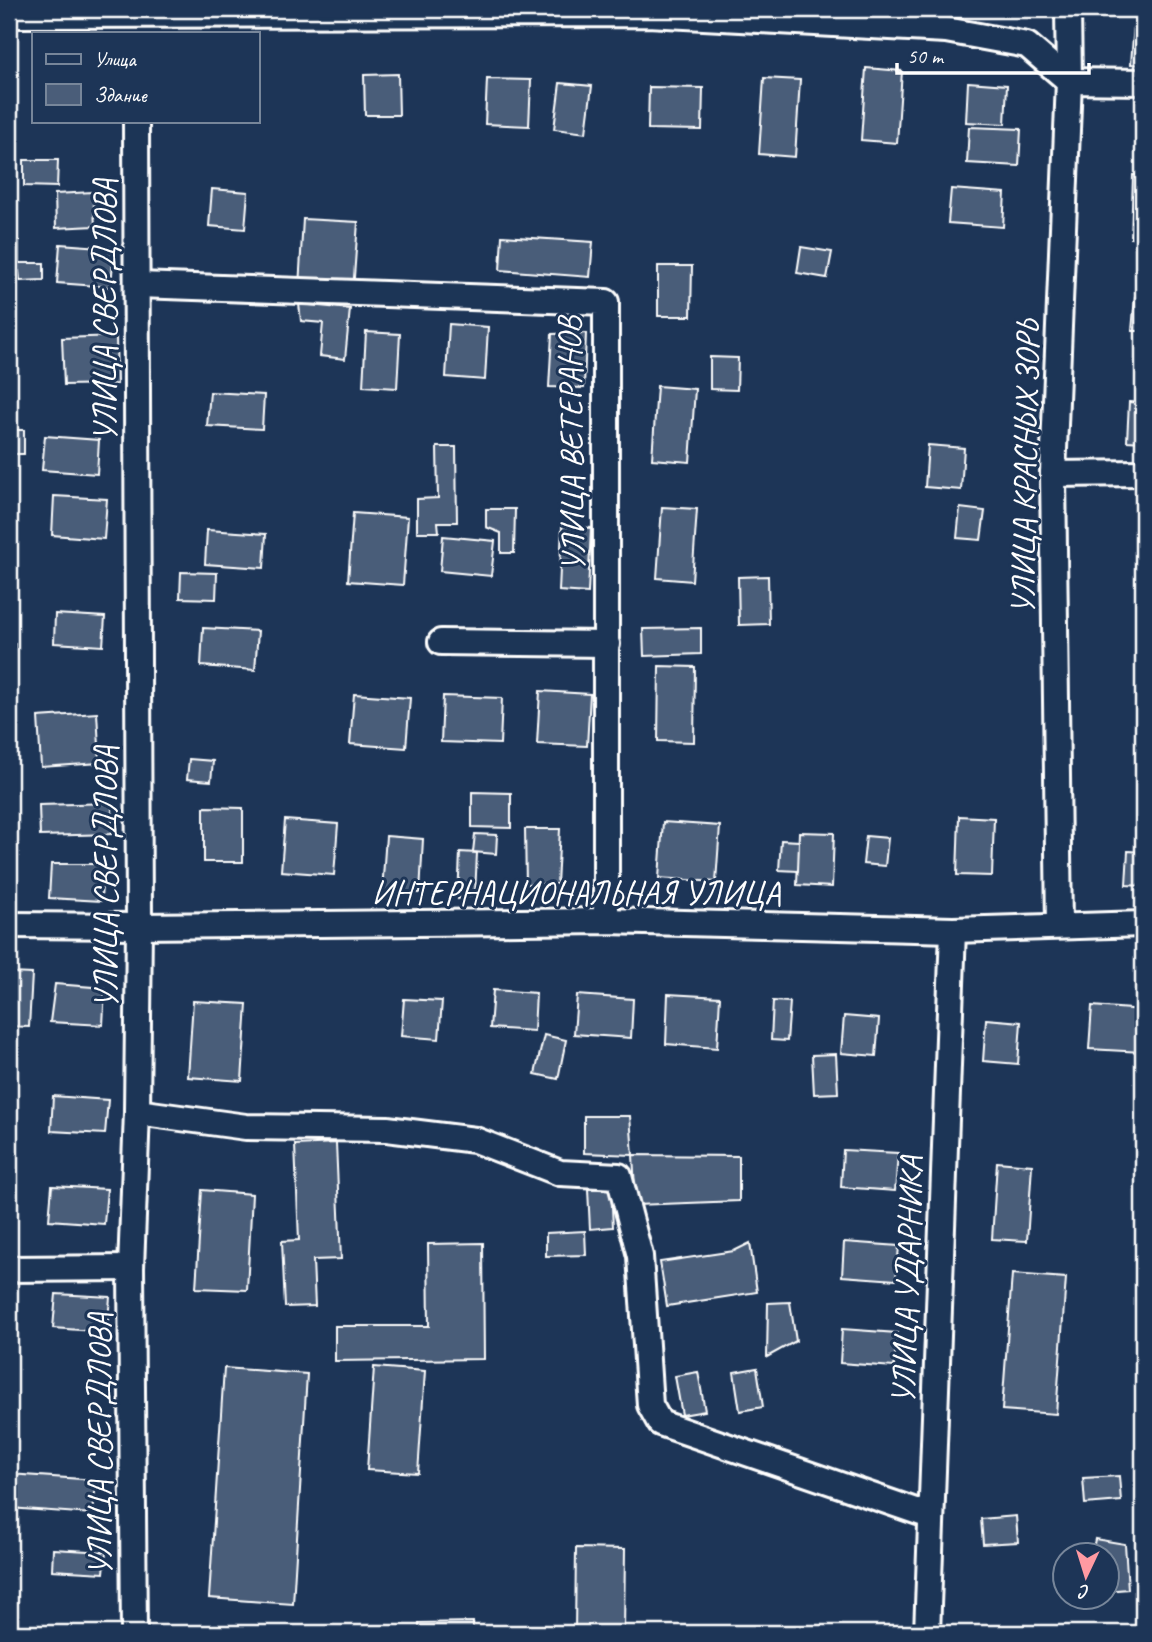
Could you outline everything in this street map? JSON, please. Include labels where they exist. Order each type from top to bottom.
[{"type":"street","name":"УЛИЦА КРАСНЫХ ЗОРЬ","points":[[1059,926],[1053,474],[1069,81],[1068,9]]},
{"type":"street","points":[[9,15],[135,19],[648,12],[947,30],[1027,45],[1069,81],[1143,82]]},
{"type":"street","name":"УЛИЦА СВЕРДЛОВА","points":[[134,1633],[131,1268],[137,1112],[139,926],[136,122]]},
{"type":"street","name":"УЛИЦА ВЕТЕРАНОВ","points":[[138,285],[606,303],[606,921]]},
{"type":"street","points":[[1053,474],[1143,472]]},
{"type":"street","points":[[441,642],[607,644]]},
{"type":"street","name":"ИНТЕРНАЦИОНАЛЬНАЯ УЛИЦА","points":[[9,925],[606,921],[953,930],[1143,924]]},
{"type":"street","name":"УЛИЦА УДАРНИКА","points":[[927,1633],[953,930]]},
{"type":"street","points":[[137,1112],[246,1128],[387,1129],[475,1140],[560,1173],[619,1176],[640,1256],[650,1405],[660,1423],[930,1516]]},
{"type":"street","points":[[9,1269],[131,1268]]},
{"type":"building","points":[[1135,9],[1143,9],[1143,65],[1131,64]]},
{"type":"building","points":[[866,68],[902,71],[897,143],[861,140]]},
{"type":"building","points":[[398,74],[399,115],[365,115],[364,75]]},
{"type":"building","points":[[764,78],[800,80],[795,157],[759,154]]},
{"type":"building","points":[[487,79],[531,80],[529,126],[485,124]]},
{"type":"building","points":[[968,82],[1007,85],[1005,124],[966,122]]},
{"type":"building","points":[[560,83],[592,86],[586,133],[554,129]]},
{"type":"building","points":[[649,87],[703,88],[702,130],[648,129]]},
{"type":"building","points":[[969,127],[1021,129],[1019,166],[967,163]]},
{"type":"building","points":[[24,160],[58,160],[57,187],[24,186]]},
{"type":"building","points":[[1133,175],[1143,175],[1143,239],[1131,238]]},
{"type":"building","points":[[212,189],[248,192],[245,229],[209,226]]},
{"type":"building","points":[[951,189],[1005,193],[1003,227],[948,223]]},
{"type":"building","points":[[93,192],[95,226],[56,228],[55,194]]},
{"type":"building","points":[[303,219],[358,222],[353,291],[299,287]]},
{"type":"building","points":[[502,236],[593,242],[590,277],[500,270]]},
{"type":"building","points":[[9,240],[19,240],[19,263],[44,263],[44,280],[20,281],[19,271],[9,272]]},
{"type":"building","points":[[60,244],[114,248],[111,287],[57,283]]},
{"type":"building","points":[[801,247],[832,252],[827,278],[797,273]]},
{"type":"building","points":[[658,266],[692,266],[691,316],[658,316]]},
{"type":"building","points":[[1135,297],[1143,297],[1143,331],[1132,331]]},
{"type":"building","points":[[299,304],[350,309],[345,359],[320,356],[323,323],[301,321]]},
{"type":"building","points":[[449,324],[488,327],[485,380],[446,377]]},
{"type":"building","points":[[366,332],[400,334],[397,388],[363,386]]},
{"type":"building","points":[[586,333],[584,388],[549,387],[552,334]]},
{"type":"building","points":[[116,336],[117,384],[64,385],[62,338]]},
{"type":"building","points":[[710,357],[738,358],[737,390],[710,389]]},
{"type":"building","points":[[657,386],[695,389],[690,462],[652,459]]},
{"type":"building","points":[[210,392],[264,395],[262,429],[207,426]]},
{"type":"building","points":[[1129,402],[1143,403],[1143,442],[1127,441]]},
{"type":"building","points":[[9,421],[11,430],[24,430],[24,454],[9,454]]},
{"type":"building","points":[[45,436],[99,440],[97,474],[42,470]]},
{"type":"building","points":[[928,445],[964,448],[961,490],[925,487]]},
{"type":"building","points":[[437,447],[456,447],[457,522],[438,522],[439,532],[417,532],[417,499],[438,498]]},
{"type":"building","points":[[54,496],[107,499],[104,539],[52,535]]},
{"type":"building","points":[[662,507],[697,509],[692,581],[657,578]]},
{"type":"building","points":[[960,508],[985,511],[981,540],[957,538]]},
{"type":"building","points":[[486,509],[515,509],[514,553],[501,553],[501,533],[486,527]]},
{"type":"building","points":[[353,513],[408,517],[403,585],[348,581]]},
{"type":"building","points":[[562,526],[591,528],[588,593],[559,591]]},
{"type":"building","points":[[207,530],[266,534],[264,568],[205,564]]},
{"type":"building","points":[[443,536],[495,541],[491,576],[440,571]]},
{"type":"building","points":[[1139,545],[1143,546],[1143,575],[1139,575]]},
{"type":"building","points":[[181,572],[217,573],[216,599],[180,598]]},
{"type":"building","points":[[768,576],[769,624],[739,625],[738,577]]},
{"type":"building","points":[[55,614],[105,617],[103,646],[54,643]]},
{"type":"building","points":[[203,628],[258,631],[255,670],[201,666]]},
{"type":"building","points":[[701,628],[701,654],[644,656],[643,629]]},
{"type":"building","points":[[9,644],[15,644],[14,684],[9,684]]},
{"type":"building","points":[[659,666],[695,667],[694,742],[658,741]]},
{"type":"building","points":[[540,691],[590,694],[587,746],[537,744]]},
{"type":"building","points":[[354,694],[410,698],[406,748],[350,744]]},
{"type":"building","points":[[443,696],[502,698],[500,744],[441,742]]},
{"type":"building","points":[[97,713],[100,763],[41,767],[38,717]]},
{"type":"building","points":[[189,759],[213,761],[211,781],[187,779]]},
{"type":"building","points":[[472,792],[511,793],[511,828],[472,827]]},
{"type":"building","points":[[112,803],[112,834],[40,836],[39,805]]},
{"type":"building","points":[[204,807],[243,808],[243,862],[204,862]]},
{"type":"building","points":[[959,816],[994,818],[992,876],[957,875]]},
{"type":"building","points":[[285,820],[338,824],[334,875],[281,871]]},
{"type":"building","points":[[663,822],[720,826],[716,882],[659,878]]},
{"type":"building","points":[[525,829],[560,829],[557,884],[526,884]]},
{"type":"building","points":[[799,832],[834,833],[832,887],[797,885]]},
{"type":"building","points":[[475,834],[497,835],[496,854],[473,852]]},
{"type":"building","points":[[386,836],[423,839],[420,893],[382,891]]},
{"type":"building","points":[[866,836],[888,838],[885,866],[863,864]]},
{"type":"building","points":[[781,840],[799,841],[798,871],[779,870]]},
{"type":"building","points":[[1128,851],[1143,852],[1143,886],[1126,885]]},
{"type":"building","points":[[460,852],[477,853],[475,895],[458,899]]},
{"type":"building","points":[[51,864],[103,864],[101,901],[49,898]]},
{"type":"building","points":[[11,973],[32,974],[29,1027],[9,1026]]},
{"type":"building","points":[[55,984],[105,988],[103,1025],[50,1022]]},
{"type":"building","points":[[493,990],[536,993],[534,1031],[490,1028]]},
{"type":"building","points":[[668,994],[720,997],[717,1048],[666,1044]]},
{"type":"building","points":[[577,995],[633,999],[631,1038],[574,1034]]},
{"type":"building","points":[[404,999],[442,1001],[439,1039],[401,1036]]},
{"type":"building","points":[[193,1001],[247,1004],[242,1081],[188,1077]]},
{"type":"building","points":[[773,1001],[790,1002],[787,1041],[771,1040]]},
{"type":"building","points":[[1092,1006],[1143,1010],[1142,1052],[1089,1049]]},
{"type":"building","points":[[844,1016],[879,1019],[876,1056],[841,1053]]},
{"type":"building","points":[[986,1019],[1021,1022],[1018,1064],[983,1061]]},
{"type":"building","points":[[544,1035],[566,1040],[558,1079],[535,1074]]},
{"type":"building","points":[[836,1054],[838,1093],[814,1094],[812,1055]]},
{"type":"building","points":[[53,1096],[108,1100],[105,1134],[51,1131]]},
{"type":"building","points":[[584,1116],[630,1116],[633,1155],[584,1153]]},
{"type":"building","points":[[336,1143],[341,1259],[313,1260],[315,1306],[285,1307],[282,1241],[299,1240],[295,1145]]},
{"type":"building","points":[[843,1150],[898,1153],[895,1191],[841,1187]]},
{"type":"building","points":[[633,1155],[739,1156],[739,1201],[636,1205]]},
{"type":"building","points":[[997,1162],[1032,1165],[1027,1241],[992,1239]]},
{"type":"building","points":[[52,1186],[107,1189],[104,1224],[49,1220]]},
{"type":"building","points":[[611,1188],[613,1227],[590,1229],[588,1189]]},
{"type":"building","points":[[202,1190],[252,1194],[247,1290],[196,1288]]},
{"type":"building","points":[[585,1231],[586,1255],[546,1256],[546,1233]]},
{"type":"building","points":[[844,1242],[899,1246],[896,1280],[842,1276]]},
{"type":"building","points":[[483,1243],[484,1359],[335,1361],[335,1326],[429,1326],[428,1244]]},
{"type":"building","points":[[750,1243],[757,1292],[667,1306],[660,1262],[734,1251]]},
{"type":"building","points":[[1012,1274],[1066,1278],[1056,1414],[1002,1410]]},
{"type":"building","points":[[56,1294],[110,1297],[107,1332],[53,1328]]},
{"type":"building","points":[[790,1302],[796,1341],[767,1357],[768,1303]]},
{"type":"building","points":[[842,1329],[897,1333],[894,1367],[840,1363]]},
{"type":"building","points":[[374,1367],[425,1371],[418,1473],[367,1470]]},
{"type":"building","points":[[224,1368],[307,1374],[293,1604],[209,1598]]},
{"type":"building","points":[[757,1368],[763,1407],[740,1411],[734,1372]]},
{"type":"building","points":[[698,1372],[705,1411],[682,1415],[675,1376]]},
{"type":"building","points":[[9,1474],[96,1480],[93,1514],[9,1508]]},
{"type":"building","points":[[1119,1476],[1121,1501],[1085,1504],[1083,1478]]},
{"type":"building","points":[[1016,1516],[1018,1542],[983,1544],[981,1519]]},
{"type":"building","points":[[1120,1543],[1125,1544],[1128,1589],[1120,1590]]},
{"type":"building","points":[[576,1548],[625,1549],[624,1633],[575,1633]]},
{"type":"building","points":[[53,1549],[106,1552],[104,1573],[52,1570]]},
{"type":"building","points":[[473,1622],[473,1633],[419,1633],[419,1623]]}]
